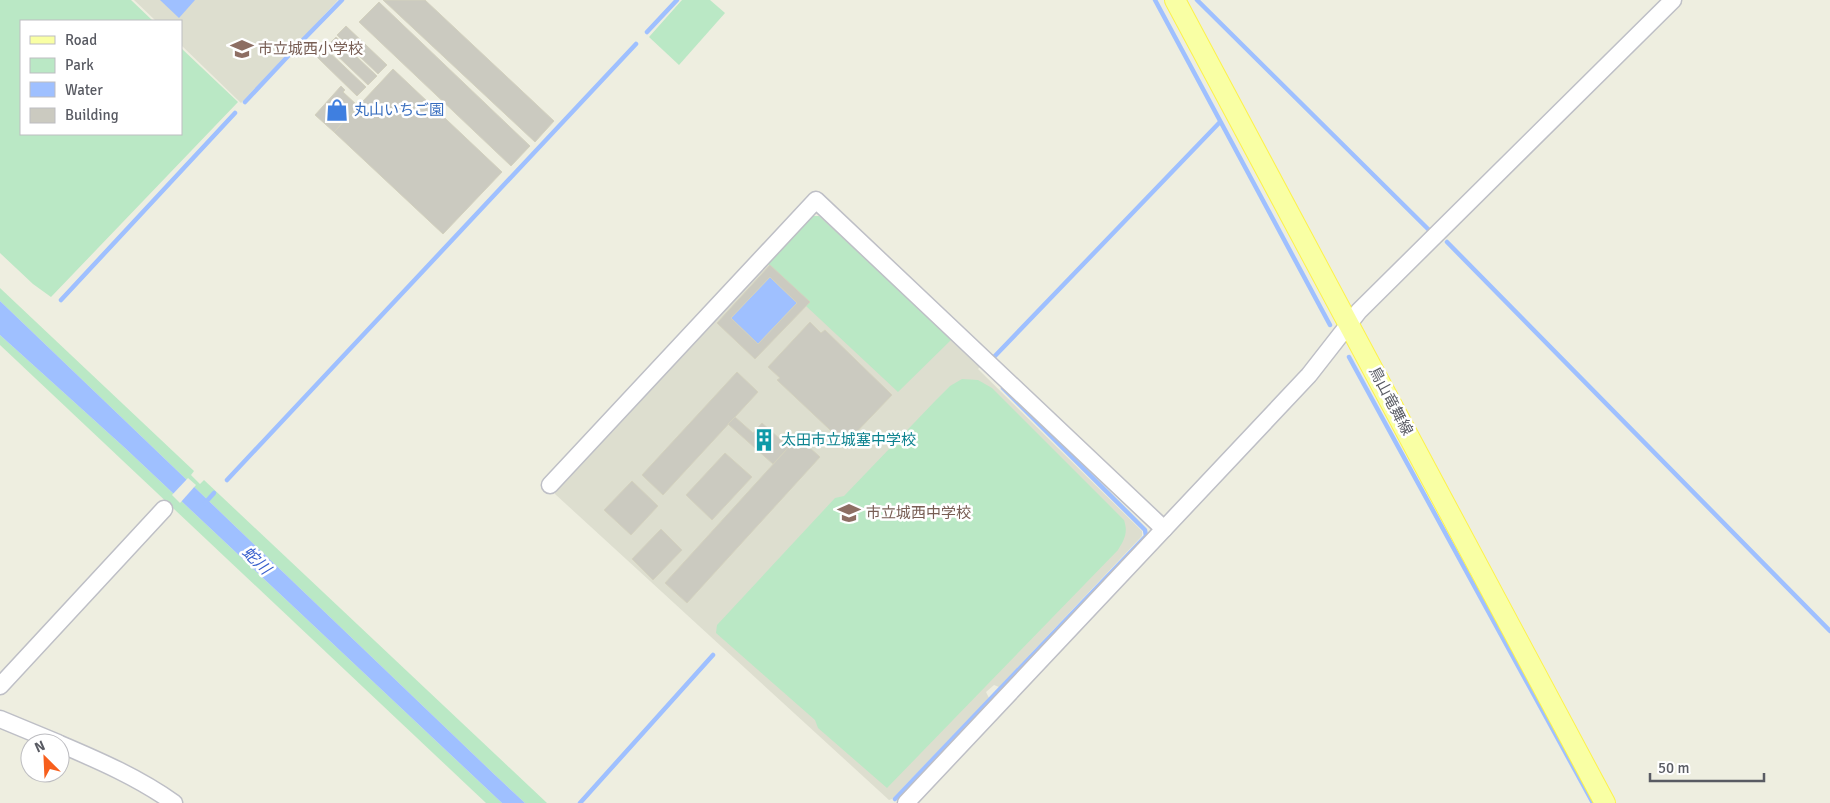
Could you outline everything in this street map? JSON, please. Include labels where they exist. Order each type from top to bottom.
[{"type":"main road","name":"鳥山竜舞線","points":[[1175,0],[1605,803]]},
{"type":"street","points":[[906,803],[1309,375],[1359,311],[1673,0]]},
{"type":"street","points":[[550,485],[816,200],[1164,529]]},
{"type":"street","points":[[0,686],[164,509]]},
{"type":"street","points":[[0,719],[33,733]]},
{"type":"street","points":[[70,749],[98,760],[149,786],[174,803]]},
{"type":"shaded area","name":"市立城西小学校","points":[[134,0],[338,0],[299,42],[302,46],[293,55],[289,52],[241,103],[182,46],[182,20],[155,20]]},
{"type":"shaded area","name":"市立城西中学校","points":[[819,216],[982,365],[978,369],[1142,531],[1142,536],[999,687],[994,685],[986,692],[989,698],[889,800],[555,494],[555,487],[767,263]]},
{"type":"green space","points":[[0,0],[131,0],[152,20],[20,20],[20,135],[182,135],[182,49],[238,102],[51,297],[33,284],[0,253]]},
{"type":"green space","points":[[682,0],[710,0],[725,13],[679,65],[649,37]]},
{"type":"green space","points":[[811,216],[819,216],[952,339],[898,392],[806,306],[767,263]]},
{"type":"green space","points":[[0,288],[194,471],[191,475],[200,484],[204,480],[547,803],[525,803],[495,775],[0,301]]},
{"type":"green space","points":[[0,335],[125,448],[502,803],[486,803],[0,345]]},
{"type":"green space","points":[[962,379],[978,380],[992,388],[1124,520],[1125,535],[1118,550],[887,788],[818,728],[815,720],[716,633],[717,625],[835,498],[844,496],[950,386]]},
{"type":"water","points":[[160,0],[195,0],[179,18]]},
{"type":"water","points":[[770,277],[797,303],[758,344],[731,318]]},
{"type":"water","name":"蛇川","points":[[0,301],[525,803],[502,803],[125,448],[0,335]]},
{"type":"pier","points":[[188,478],[196,485],[180,503],[172,495]]},
{"type":"building","points":[[383,0],[425,0],[554,121],[535,142]]},
{"type":"building","points":[[379,2],[530,146],[511,166],[359,22]]},
{"type":"building","points":[[346,26],[387,65],[378,74],[337,35]]},
{"type":"building","points":[[336,37],[377,76],[368,85],[327,46]]},
{"type":"building","points":[[325,48],[366,87],[357,96],[317,57]]},
{"type":"building","points":[[393,69],[502,172],[443,234],[334,132]]},
{"type":"building","name":"丸山いちご園","points":[[341,86],[345,90],[343,92],[358,106],[334,132],[315,115]]},
{"type":"building","points":[[770,265],[810,302],[755,359],[717,323]],"holes":[[[770,277],[797,303],[758,344],[731,318]]]},
{"type":"building","points":[[810,322],[821,333],[825,330],[892,395],[845,444],[777,380],[780,378],[768,367]]},
{"type":"building","points":[[737,372],[758,392],[663,495],[642,475]]},
{"type":"building","name":"太田市立城塞中学校","points":[[735,417],[753,433],[762,423],[789,447],[773,464],[728,424]]},
{"type":"building","points":[[798,437],[820,457],[687,603],[665,583]]},
{"type":"building","points":[[725,453],[752,477],[712,520],[686,495]]},
{"type":"building","points":[[632,481],[658,506],[631,535],[604,510]]},
{"type":"building","points":[[661,529],[682,550],[653,580],[632,559]]},
{"type":"waterway","points":[[300,43],[342,0]]},
{"type":"waterway","points":[[647,32],[677,0]]},
{"type":"waterway","points":[[1155,0],[1330,325]]},
{"type":"waterway","points":[[1197,0],[1429,230]]},
{"type":"waterway","points":[[227,480],[636,44]]},
{"type":"waterway","points":[[245,102],[290,54]]},
{"type":"waterway","points":[[61,300],[235,113]]},
{"type":"waterway","points":[[993,358],[1220,122]]},
{"type":"waterway","points":[[1447,242],[1830,631]]},
{"type":"waterway","points":[[1349,357],[1593,803]]},
{"type":"waterway","points":[[895,799],[1146,536],[1145,530],[1003,388]]},
{"type":"waterway","points":[[205,503],[214,493]]},
{"type":"waterway","points":[[580,803],[713,655]]},
{"type":"place","name":"市立城西小学校","points":[[242,49]]},
{"type":"place","name":"丸山いちご園","points":[[337,110]]},
{"type":"place","name":"太田市立城塞中学校","points":[[764,440]]},
{"type":"place","name":"市立城西中学校","points":[[849,513]]}]
